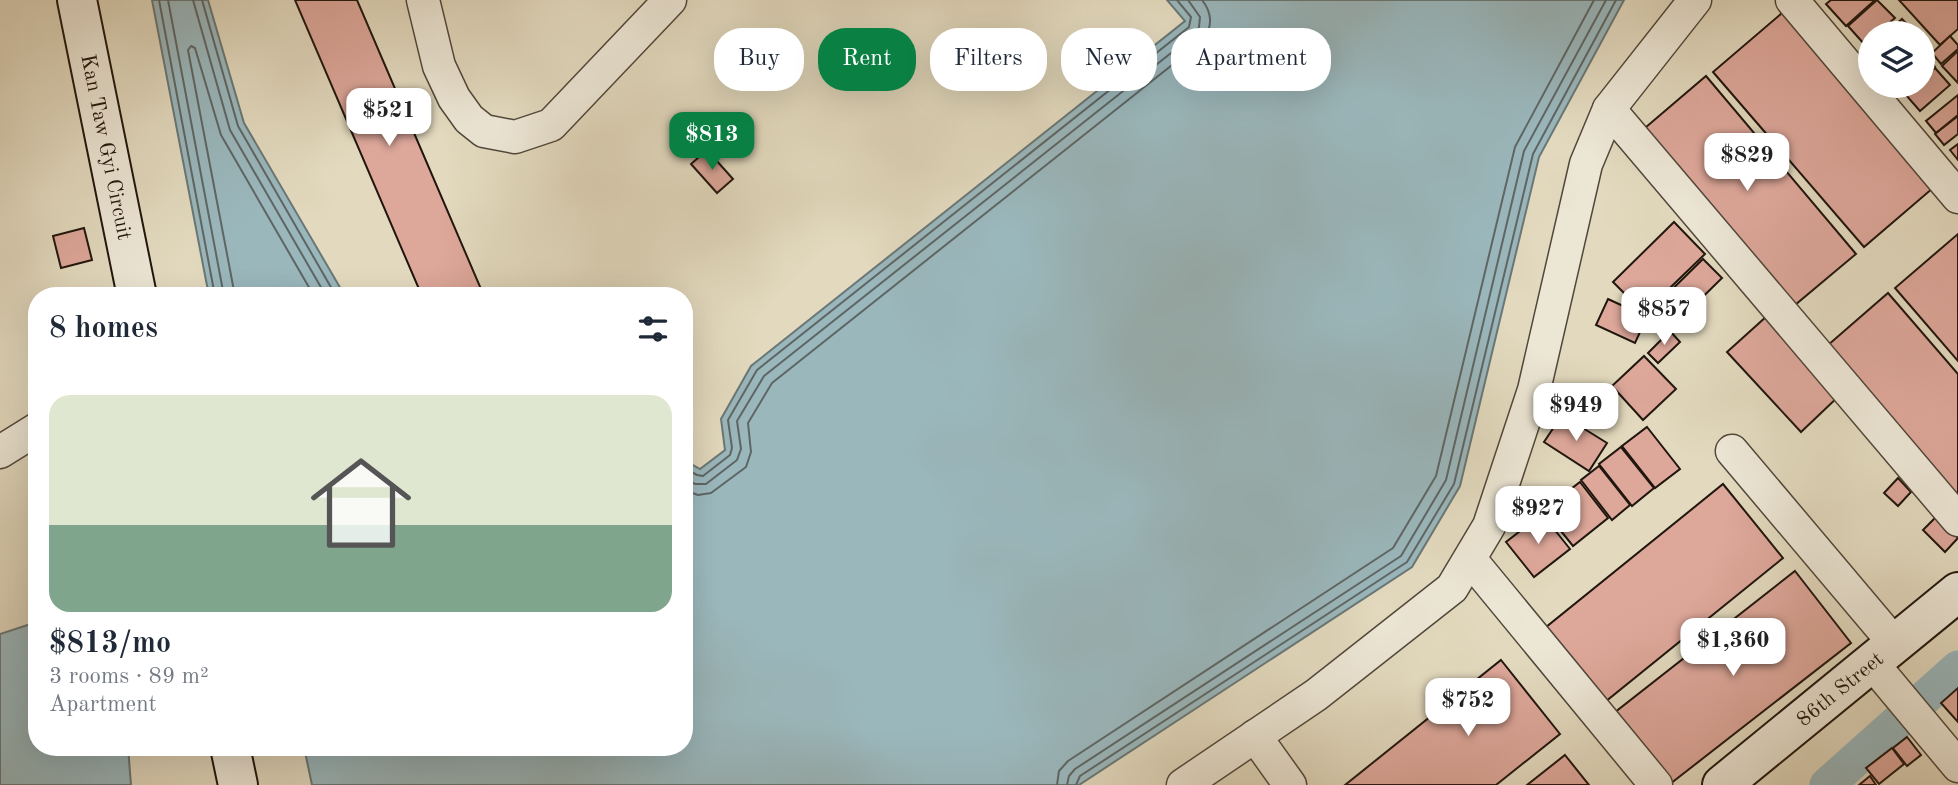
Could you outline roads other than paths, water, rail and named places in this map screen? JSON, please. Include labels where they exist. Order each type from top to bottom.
[{"type":"street","name":"Kan Taw Gyi Circuit","points":[[77,0],[135,287]]},
{"type":"street","points":[[423,0],[439,66],[454,98],[469,118],[484,131],[515,137],[551,125],[670,0]]},
{"type":"street","points":[[1183,785],[1316,695],[1452,588],[1489,526],[1534,390],[1586,164],[1609,109],[1695,0]]},
{"type":"street","points":[[1792,0],[1958,197]]},
{"type":"street","points":[[1609,109],[1958,520]]},
{"type":"street","points":[[0,452],[28,435]]},
{"type":"street","points":[[1732,451],[1887,666],[1917,715],[1958,766]]},
{"type":"street","points":[[1469,559],[1656,785]]},
{"type":"street","name":"86th Street","points":[[1722,785],[1887,666],[1958,592]]},
{"type":"street","points":[[1255,736],[1290,785]]},
{"type":"street","points":[[232,756],[238,785]]},
{"type":"water","points":[[152,0],[208,0],[244,123],[340,287],[207,287]]},
{"type":"water","points":[[1167,0],[1624,0],[1539,157],[1460,486],[1412,567],[1079,785],[312,785],[306,756],[693,756],[693,465],[700,469],[725,450],[721,419],[751,366],[1097,91],[1157,91],[1157,43],[1171,32],[1171,91],[1331,91],[1331,28],[1176,28],[1185,21]]},
{"type":"water","points":[[28,625],[28,756],[129,756],[131,785],[0,785],[0,634]]},
{"type":"waterway","points":[[1827,785],[1958,668]]}]
